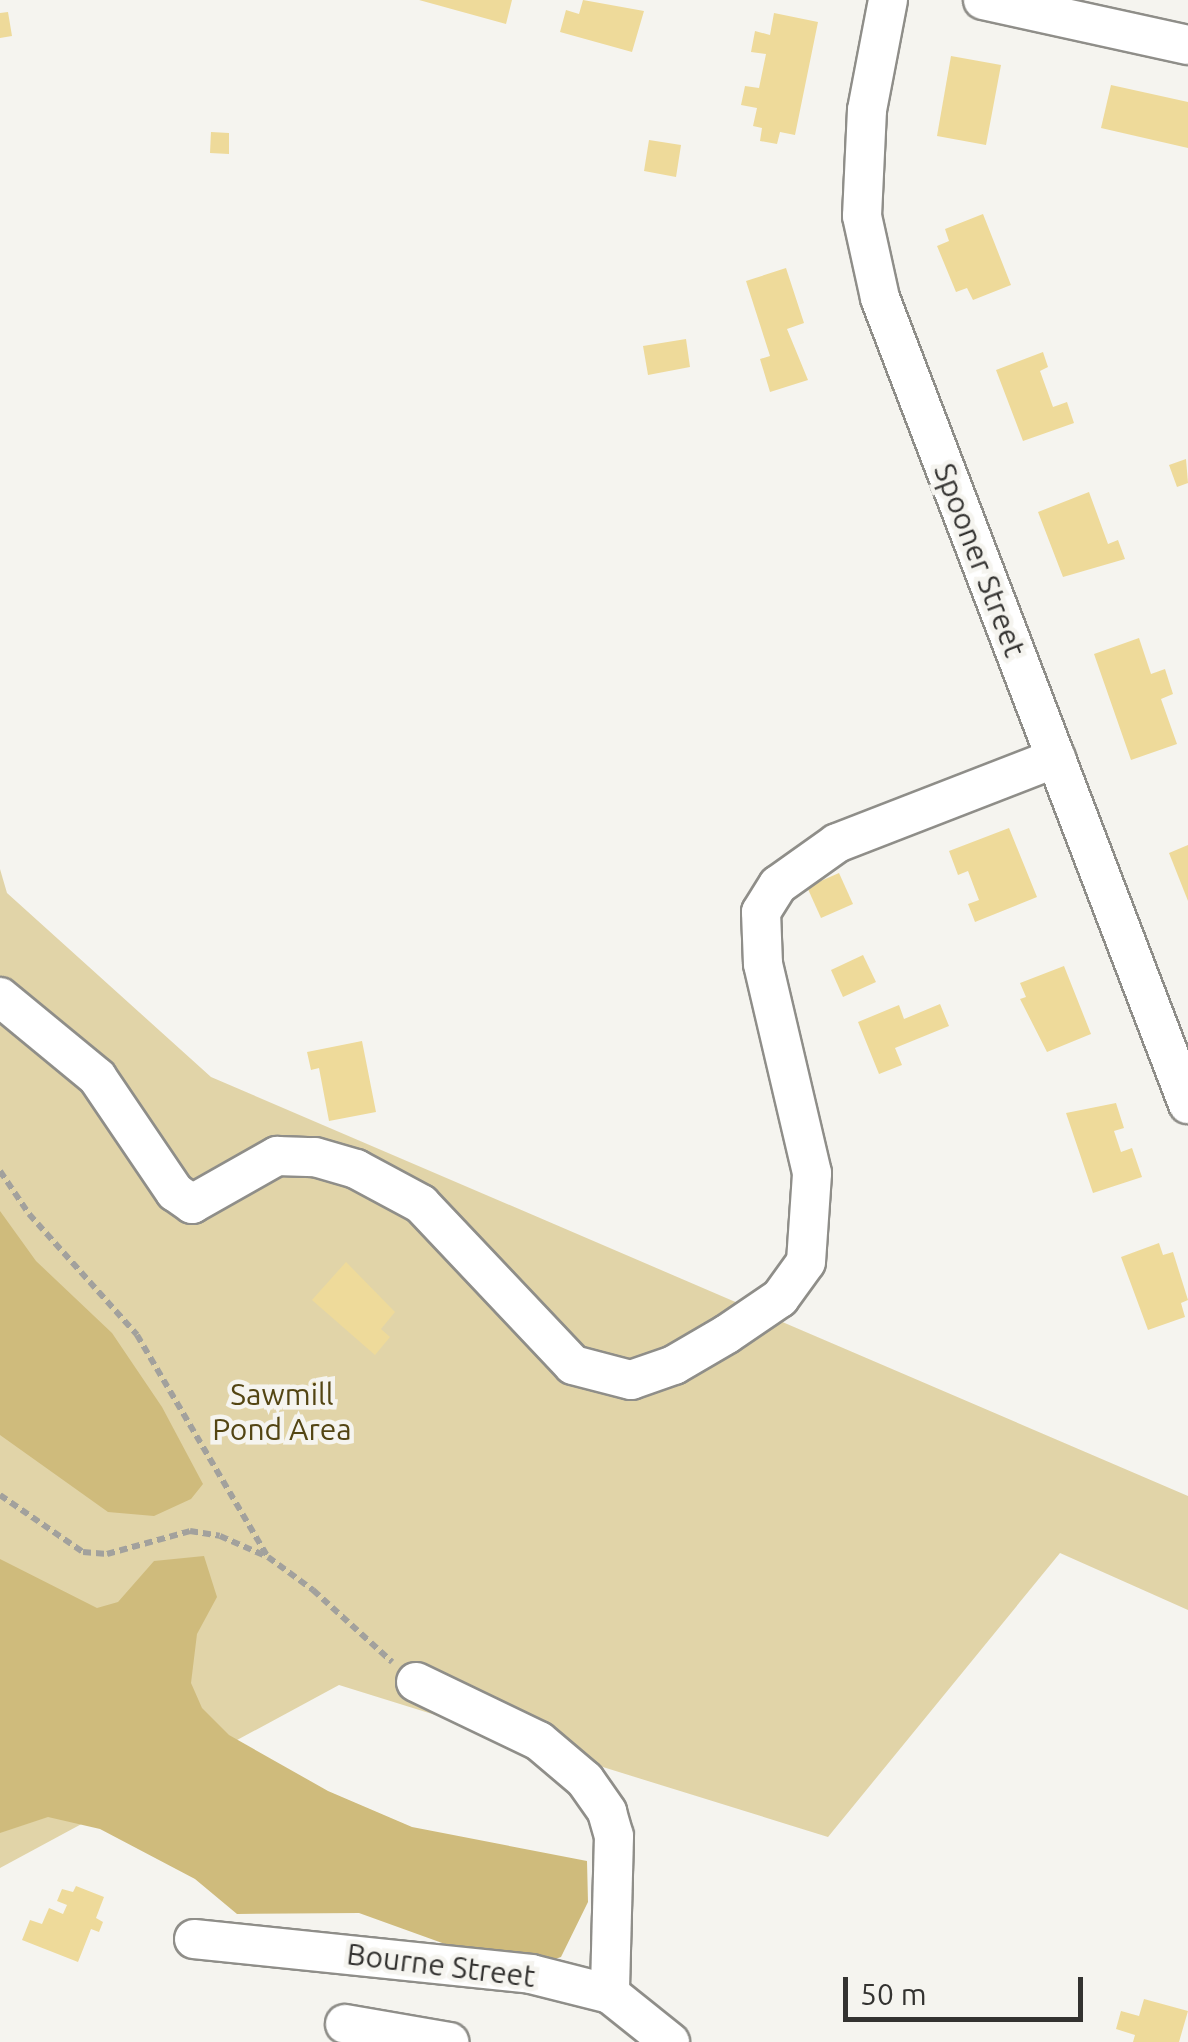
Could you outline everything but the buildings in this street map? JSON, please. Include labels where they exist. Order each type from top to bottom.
[{"type":"street","name":"Spooner Street","points":[[888,0],[867,110],[862,216],[880,298],[1188,1104]]},
{"type":"street","points":[[983,0],[1188,45]]},
{"type":"street","points":[[0,997],[97,1077],[176,1192],[192,1204],[278,1156],[314,1157],[356,1169],[421,1204],[573,1365],[631,1380],[674,1365],[727,1334],[780,1298],[806,1262],[812,1173],[763,964],[761,912],[778,885],[837,842],[1056,758]]},
{"type":"street","points":[[416,1682],[539,1740],[586,1780],[607,1812],[614,1836],[610,1994]]},
{"type":"street","name":"Bourne Street","points":[[194,1938],[439,1961],[531,1974],[610,1994],[670,2042]]},
{"type":"street","points":[[345,2024],[448,2042]]},
{"type":"path","points":[[0,1172],[29,1214],[137,1335],[268,1557],[416,1682]]},
{"type":"path","points":[[0,1495],[83,1552],[108,1554],[190,1531],[268,1557]]},
{"type":"green space","name":"Sawmill Pond Area","points":[[0,869],[7,893],[211,1077],[1188,1496],[1188,1610],[1060,1553],[828,1837],[339,1685],[0,1868]]},
{"type":"shaded area","points":[[0,1211],[36,1261],[112,1333],[162,1407],[203,1484],[191,1499],[154,1516],[108,1512],[0,1435]]},
{"type":"shaded area","points":[[204,1556],[217,1597],[197,1634],[191,1683],[202,1708],[229,1735],[328,1791],[412,1827],[587,1861],[588,1902],[561,1957],[540,1964],[445,1944],[359,1913],[237,1914],[195,1879],[100,1829],[48,1817],[0,1833],[0,1559],[97,1608],[118,1602],[154,1561]]}]
